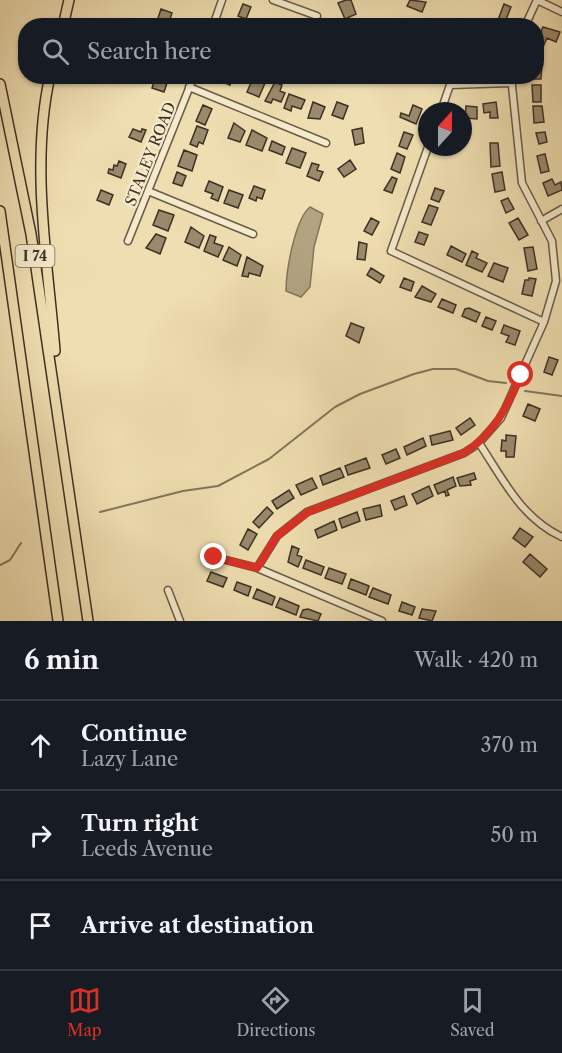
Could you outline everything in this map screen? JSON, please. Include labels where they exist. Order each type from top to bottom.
[{"type":"highway","points":[[65,18],[69,0]]},
{"type":"highway","name":"I 74","points":[[0,84],[28,214],[88,621]]},
{"type":"highway","points":[[49,84],[43,115],[41,168],[61,429]]},
{"type":"highway","name":"I 74","points":[[0,211],[58,621]]},
{"type":"highway","points":[[0,241],[5,258]]},
{"type":"street","points":[[216,18],[222,0]]},
{"type":"street","points":[[273,0],[317,16]]},
{"type":"street","points":[[529,18],[537,0],[562,12]]},
{"type":"street","name":"STALEY ROAD","points":[[128,241],[190,84]]},
{"type":"street","points":[[444,102],[450,85],[462,84]]},
{"type":"street","points":[[257,568],[277,536],[308,512],[464,453],[479,443],[501,418],[544,322],[554,294],[557,268],[552,241],[522,183],[511,84]]},
{"type":"street","points":[[189,87],[326,143]]},
{"type":"street","points":[[425,156],[391,250],[544,322]]},
{"type":"street","points":[[148,191],[253,234]]},
{"type":"street","points":[[541,221],[562,209]]},
{"type":"street","points":[[479,443],[525,512],[537,523],[562,537]]},
{"type":"street","points":[[214,557],[257,568],[382,621]]},
{"type":"street","points":[[168,590],[180,621]]},
{"type":"shaded area","points":[[310,207],[323,214],[314,247],[310,287],[301,297],[286,291],[286,282],[296,234],[300,222]]},
{"type":"building","points":[[351,0],[356,14],[345,18],[338,3]]},
{"type":"building","points":[[410,0],[426,2],[422,12],[407,6]]},
{"type":"building","points":[[243,4],[251,7],[246,18],[238,16]]},
{"type":"building","points":[[504,4],[511,7],[507,18],[499,18]]},
{"type":"building","points":[[161,9],[172,13],[170,18],[158,18]]},
{"type":"building","points":[[544,27],[560,32],[556,42],[547,38],[544,45]]},
{"type":"building","points":[[153,84],[167,84],[164,92],[152,88]]},
{"type":"building","points":[[250,84],[265,84],[259,97],[247,92]]},
{"type":"building","points":[[274,84],[282,85],[280,91],[285,93],[281,102],[273,99],[271,103],[265,101]]},
{"type":"building","points":[[532,85],[541,85],[541,102],[533,102]]},
{"type":"building","points":[[289,94],[305,100],[301,109],[292,106],[291,111],[284,108]]},
{"type":"building","points":[[313,102],[325,107],[320,119],[308,118]]},
{"type":"building","points":[[337,102],[348,106],[343,119],[332,115]]},
{"type":"building","points":[[496,102],[498,118],[490,118],[490,112],[484,113],[483,104]]},
{"type":"building","points":[[203,105],[212,109],[205,125],[196,121]]},
{"type":"building","points":[[413,105],[418,107],[416,124],[400,117],[401,113],[409,116]]},
{"type":"building","points":[[533,106],[542,106],[544,122],[534,123]]},
{"type":"building","points":[[472,107],[477,107],[477,119],[472,119]]},
{"type":"building","points":[[234,123],[245,131],[240,142],[228,138]]},
{"type":"building","points":[[197,126],[208,130],[203,144],[199,142],[197,147],[190,144]]},
{"type":"building","points":[[362,128],[364,143],[355,145],[352,130]]},
{"type":"building","points":[[133,129],[141,132],[142,129],[146,130],[141,142],[129,137]]},
{"type":"building","points":[[252,130],[267,138],[262,151],[246,145]]},
{"type":"building","points":[[404,132],[413,135],[407,149],[399,146]]},
{"type":"building","points":[[545,132],[547,142],[539,144],[536,133]]},
{"type":"building","points":[[272,141],[285,147],[282,155],[269,150]]},
{"type":"building","points":[[490,143],[498,143],[500,166],[491,167]]},
{"type":"building","points":[[292,148],[306,153],[300,168],[286,163]]},
{"type":"building","points":[[184,150],[197,155],[192,171],[178,166]]},
{"type":"building","points":[[397,153],[405,157],[400,173],[391,169]]},
{"type":"building","points":[[545,154],[549,171],[541,173],[537,156]]},
{"type":"building","points":[[350,160],[356,169],[344,177],[338,169]]},
{"type":"building","points":[[119,161],[126,164],[121,178],[108,173],[109,169],[113,170],[114,165],[117,166]]},
{"type":"building","points":[[312,163],[319,165],[317,170],[323,172],[319,181],[307,176]]},
{"type":"building","points":[[177,172],[186,176],[182,186],[173,183]]},
{"type":"building","points":[[502,172],[505,190],[495,192],[492,174]]},
{"type":"building","points":[[392,177],[397,179],[392,193],[384,190]]},
{"type":"building","points":[[552,179],[555,185],[561,182],[562,190],[548,196],[543,183]]},
{"type":"building","points":[[209,181],[223,187],[218,201],[211,198],[213,194],[205,191]]},
{"type":"building","points":[[254,186],[265,190],[262,199],[257,197],[256,201],[249,198]]},
{"type":"building","points":[[435,188],[444,191],[439,202],[431,199]]},
{"type":"building","points":[[101,190],[113,195],[109,205],[97,200]]},
{"type":"building","points":[[229,190],[243,195],[238,208],[224,203]]},
{"type":"building","points":[[508,198],[514,209],[506,213],[501,201]]},
{"type":"building","points":[[429,205],[438,208],[431,225],[422,222]]},
{"type":"building","points":[[159,210],[174,215],[168,231],[153,225]]},
{"type":"building","points":[[371,218],[379,222],[372,235],[364,231]]},
{"type":"building","points":[[518,218],[528,235],[519,240],[509,223]]},
{"type":"building","points":[[191,227],[204,236],[199,248],[185,242]]},
{"type":"building","points":[[419,232],[428,235],[424,245],[415,242]]},
{"type":"building","points":[[156,234],[166,238],[160,254],[146,248]]},
{"type":"building","points":[[210,235],[216,237],[214,243],[223,246],[218,257],[204,251]]},
{"type":"building","points":[[359,242],[367,244],[365,260],[357,259]]},
{"type":"building","points":[[451,246],[466,254],[462,262],[447,255]]},
{"type":"building","points":[[229,247],[241,255],[237,266],[223,260]]},
{"type":"building","points":[[533,247],[537,269],[528,271],[524,248]]},
{"type":"building","points":[[472,251],[478,254],[476,258],[487,263],[482,272],[466,265]]},
{"type":"building","points":[[247,257],[263,266],[260,276],[249,273],[248,277],[242,276]]},
{"type":"building","points":[[494,263],[508,268],[503,282],[488,276]]},
{"type":"building","points":[[371,268],[384,276],[380,283],[367,275]]},
{"type":"building","points":[[404,278],[414,282],[411,291],[400,287]]},
{"type":"building","points":[[536,279],[532,296],[522,294],[525,280]]},
{"type":"building","points":[[422,286],[436,294],[431,302],[415,297]]},
{"type":"building","points":[[442,299],[456,305],[453,313],[438,307]]},
{"type":"building","points":[[469,308],[480,313],[476,322],[462,316],[465,309]]},
{"type":"building","points":[[486,317],[496,321],[492,330],[482,326]]},
{"type":"building","points":[[351,323],[364,328],[359,343],[346,336]]},
{"type":"building","points":[[504,325],[520,331],[515,345],[506,342],[509,336],[501,333]]},
{"type":"building","points":[[549,357],[558,360],[552,375],[544,372]]},
{"type":"building","points":[[528,404],[540,409],[535,421],[523,416]]},
{"type":"building","points":[[470,418],[475,425],[461,435],[456,428]]},
{"type":"building","points":[[450,431],[453,440],[432,445],[430,436]]},
{"type":"building","points":[[506,435],[516,436],[514,457],[506,457],[506,451],[501,451],[502,440],[506,441]]},
{"type":"building","points":[[423,438],[426,446],[407,455],[404,447]]},
{"type":"building","points":[[396,449],[400,458],[386,464],[382,455]]},
{"type":"building","points":[[366,458],[370,468],[348,475],[345,466]]},
{"type":"building","points":[[340,468],[344,477],[323,485],[320,476]]},
{"type":"building","points":[[474,473],[476,479],[470,481],[471,485],[460,486],[457,478]]},
{"type":"building","points":[[453,477],[456,486],[447,490],[449,495],[446,496],[445,491],[438,494],[434,485]]},
{"type":"building","points":[[312,478],[317,488],[301,495],[296,485]]},
{"type":"building","points":[[429,486],[433,496],[417,504],[412,494]]},
{"type":"building","points":[[289,490],[294,498],[277,509],[272,501]]},
{"type":"building","points":[[404,496],[407,505],[395,510],[391,501]]},
{"type":"building","points":[[380,505],[382,516],[366,520],[363,509]]},
{"type":"building","points":[[267,507],[273,513],[259,528],[253,522]]},
{"type":"building","points":[[357,512],[360,521],[342,528],[339,519]]},
{"type":"building","points":[[334,521],[337,530],[318,538],[315,530]]},
{"type":"building","points":[[520,528],[533,537],[525,547],[513,538]]},
{"type":"building","points":[[248,529],[257,534],[248,550],[240,545]]},
{"type":"building","points":[[292,546],[299,549],[297,555],[302,557],[298,567],[288,562]]},
{"type":"building","points":[[530,554],[547,569],[540,577],[523,562]]},
{"type":"building","points":[[306,560],[324,567],[321,575],[303,568]]},
{"type":"building","points":[[329,568],[346,574],[342,584],[325,578]]},
{"type":"building","points":[[211,572],[227,578],[223,587],[207,581]]},
{"type":"building","points":[[351,579],[369,586],[366,595],[348,588]]},
{"type":"building","points":[[237,582],[251,587],[248,596],[234,590]]},
{"type":"building","points":[[373,588],[391,595],[388,604],[369,597]]},
{"type":"building","points":[[257,589],[275,597],[272,605],[253,598]]},
{"type":"building","points":[[280,598],[299,606],[296,615],[276,607]]},
{"type":"building","points":[[402,602],[415,607],[412,615],[399,611]]},
{"type":"building","points":[[308,609],[321,614],[318,621],[300,617],[303,610]]},
{"type":"building","points":[[422,609],[436,611],[432,621],[419,618]]},
{"type":"waterway","points":[[100,512],[183,491],[218,486],[269,459],[335,407],[360,394],[414,374],[433,369],[456,369],[488,381],[506,383]]},
{"type":"waterway","points":[[525,391],[562,396]]},
{"type":"waterway","points":[[0,565],[10,560],[21,543]]},
{"type":"route","points":[[214,557],[257,568],[277,536],[290,523],[308,512],[464,453],[478,444],[493,429],[510,401],[521,375]]}]
